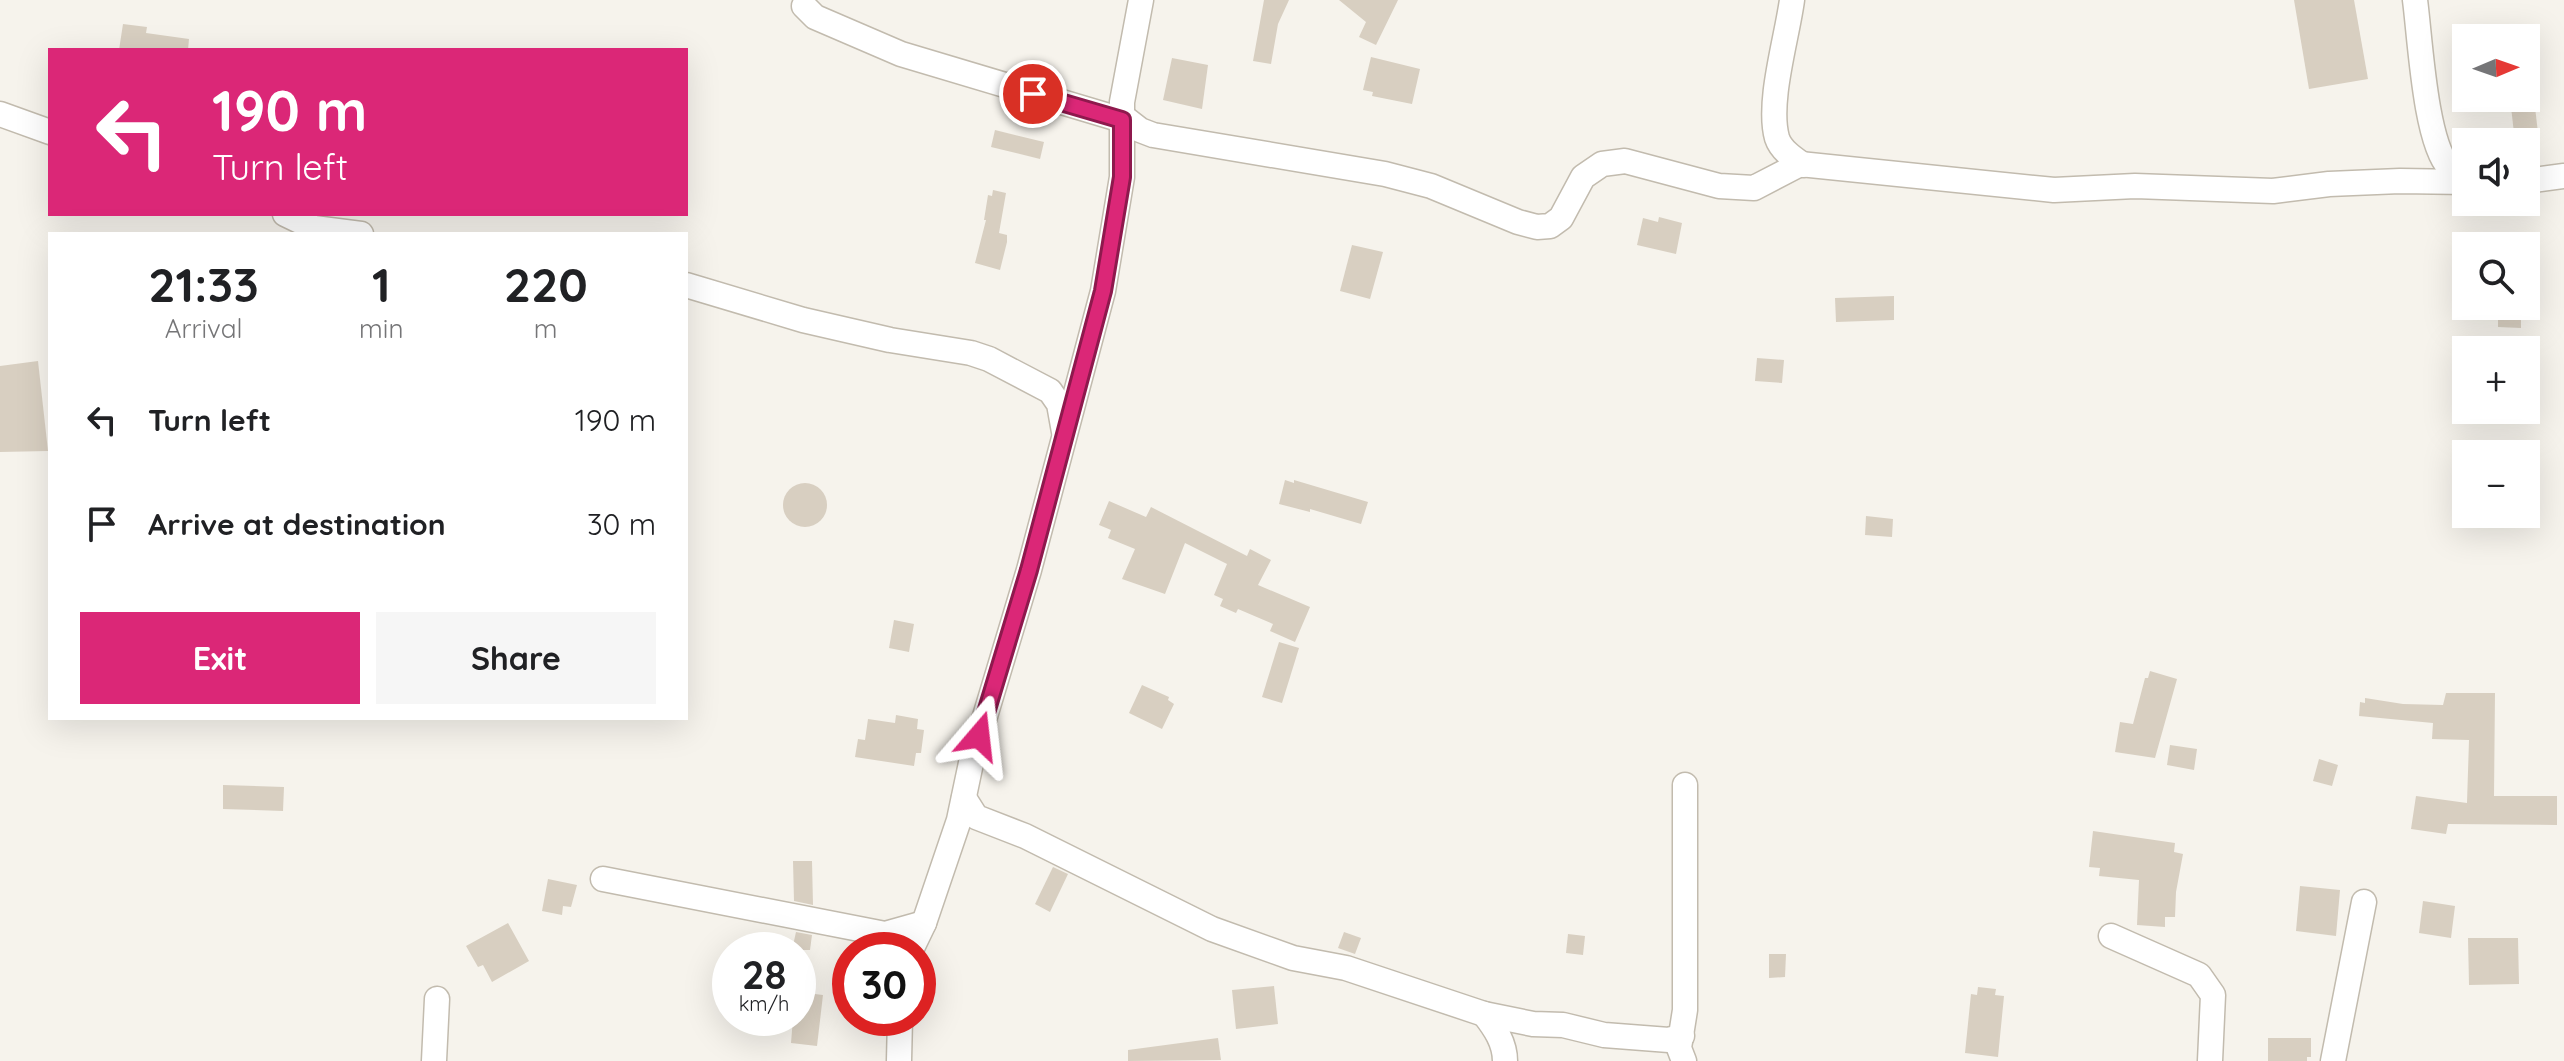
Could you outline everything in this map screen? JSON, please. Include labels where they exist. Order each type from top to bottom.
[{"type":"street","points":[[920,932],[966,812],[971,763],[1029,570],[1103,291],[1122,177],[1126,127],[1122,102],[1141,0]]},
{"type":"street","points":[[1763,182],[1776,159],[1776,89],[1792,0]]},
{"type":"street","points":[[2415,0],[2431,124],[2439,149],[2452,169]]},
{"type":"street","points":[[804,6],[815,17],[901,54],[940,64],[1126,127],[1153,135],[1385,174],[1431,186],[1507,218],[1537,227],[1550,226],[1561,218],[1583,177],[1602,164],[1625,161],[1719,186],[1754,188],[1800,164],[2054,190],[2135,186],[2273,191],[2329,184],[2452,182]]},
{"type":"street","points":[[0,114],[48,131]]},
{"type":"street","points":[[1777,139],[1782,148],[1803,165]]},
{"type":"street","points":[[2540,179],[2564,176]]},
{"type":"street","points":[[289,216],[314,228],[345,232]]},
{"type":"street","points":[[688,286],[803,320],[989,359],[1050,391],[1059,404],[1065,437]]},
{"type":"street","points":[[1050,391],[1061,388],[1081,372]]},
{"type":"street","points":[[966,812],[1025,836],[1212,929],[1293,958],[1346,968],[1484,1014],[1678,1046],[1685,1010],[1685,785]]},
{"type":"street","points":[[603,879],[843,932]]},
{"type":"street","points":[[2333,1061],[2364,902]]},
{"type":"street","points":[[907,932],[924,923]]},
{"type":"street","points":[[2111,936],[2199,975],[2213,995],[2210,1061]]},
{"type":"street","points":[[434,1061],[437,999]]},
{"type":"street","points":[[1484,1014],[1497,1031],[1505,1057]]},
{"type":"street","points":[[1505,1057],[1518,1032],[1533,1024]]},
{"type":"street","points":[[899,1061],[900,1036]]},
{"type":"building","points":[[1264,0],[1289,0],[1278,24],[1271,64],[1253,61]]},
{"type":"building","points":[[1339,0],[1398,0],[1376,45],[1359,37],[1366,22]]},
{"type":"building","points":[[2294,0],[2354,0],[2368,79],[2309,89]]},
{"type":"building","points":[[123,24],[147,27],[146,33],[189,39],[188,48],[119,48]]},
{"type":"building","points":[[1371,57],[1420,69],[1412,104],[1372,96],[1373,92],[1363,90]]},
{"type":"building","points":[[1172,58],[1208,65],[1202,109],[1163,100]]},
{"type":"building","points":[[2512,112],[2536,112],[2537,128],[2513,128]]},
{"type":"building","points":[[995,130],[1044,142],[1040,159],[991,147]]},
{"type":"building","points":[[993,190],[1006,193],[999,233],[1007,235],[1007,242],[1000,270],[975,263],[986,220],[988,195],[992,196]]},
{"type":"building","points":[[1659,217],[1682,223],[1676,254],[1637,245],[1643,218],[1658,222]]},
{"type":"building","points":[[1352,245],[1383,252],[1370,299],[1340,291]]},
{"type":"building","points":[[1894,296],[1894,320],[1836,322],[1835,298]]},
{"type":"building","points":[[2498,320],[2521,320],[2521,328],[2498,327]]},
{"type":"building","points":[[1757,358],[1784,360],[1782,383],[1755,381]]},
{"type":"building","points":[[38,361],[48,451],[0,452],[0,366]]},
{"type":"building","points":[[1285,480],[1368,502],[1361,524],[1310,509],[1310,512],[1279,504]]},
{"type":"building","points":[[805,483],[821,489],[827,505],[821,521],[805,527],[789,521],[783,505],[789,489]]},
{"type":"building","points":[[1109,501],[1146,517],[1151,507],[1247,556],[1250,549],[1271,560],[1258,585],[1310,607],[1295,642],[1270,631],[1273,624],[1238,609],[1236,613],[1220,606],[1223,599],[1214,595],[1227,564],[1185,543],[1165,594],[1122,579],[1135,549],[1108,538],[1111,530],[1099,525]]},
{"type":"building","points":[[1866,516],[1893,519],[1892,537],[1865,535]]},
{"type":"building","points":[[894,620],[914,624],[909,652],[889,648]]},
{"type":"building","points":[[1279,642],[1299,648],[1282,703],[1262,697]]},
{"type":"building","points":[[2150,671],[2177,679],[2155,758],[2115,752],[2120,722],[2133,724],[2145,678],[2148,678]]},
{"type":"building","points":[[1142,685],[1169,697],[1168,700],[1174,704],[1162,729],[1129,713]]},
{"type":"building","points":[[2446,693],[2495,693],[2494,796],[2557,796],[2557,825],[2448,824],[2446,834],[2411,829],[2416,796],[2467,803],[2469,740],[2432,739],[2433,723],[2359,716],[2360,702],[2365,703],[2365,698],[2403,704],[2443,705]]},
{"type":"building","points":[[896,715],[918,719],[917,729],[924,730],[921,753],[916,753],[914,766],[855,757],[858,739],[865,740],[868,719],[895,723]]},
{"type":"building","points":[[2170,745],[2197,749],[2194,770],[2167,765]]},
{"type":"building","points":[[2319,759],[2338,765],[2332,786],[2313,781]]},
{"type":"building","points":[[223,785],[284,787],[283,811],[223,809]]},
{"type":"building","points":[[2093,831],[2175,843],[2174,852],[2183,854],[2175,917],[2165,917],[2165,927],[2137,925],[2139,880],[2099,876],[2100,868],[2089,867]]},
{"type":"building","points":[[793,861],[812,861],[813,905],[794,901]]},
{"type":"building","points":[[1053,867],[1068,874],[1050,912],[1035,904]]},
{"type":"building","points":[[548,879],[577,885],[571,907],[563,906],[562,915],[542,911]]},
{"type":"building","points":[[2300,886],[2340,890],[2336,936],[2296,931]]},
{"type":"building","points":[[2423,901],[2455,906],[2451,938],[2419,933]]},
{"type":"building","points":[[508,923],[529,961],[492,982],[483,965],[478,967],[466,946]]},
{"type":"building","points":[[1344,932],[1361,938],[1355,954],[1338,948]]},
{"type":"building","points":[[1568,934],[1585,936],[1583,955],[1566,953]]},
{"type":"building","points":[[2468,938],[2518,938],[2519,984],[2469,985]]},
{"type":"building","points":[[1769,954],[1786,954],[1785,977],[1769,978]]},
{"type":"building","points":[[1274,986],[1278,1024],[1236,1029],[1232,990]]},
{"type":"building","points":[[1978,987],[1996,989],[1995,995],[2004,996],[1998,1057],[1965,1053],[1971,994],[1977,995]]},
{"type":"building","points":[[816,994],[823,995],[817,1046],[791,1043],[792,1036],[816,1036]]},
{"type":"building","points":[[1218,1038],[1221,1060],[1128,1061],[1128,1050]]},
{"type":"building","points":[[2268,1038],[2311,1038],[2311,1057],[2307,1057],[2307,1061],[2268,1061]]},
{"type":"route","points":[[979,736],[1029,570],[1103,291],[1122,177],[1122,120],[1033,94]]}]
